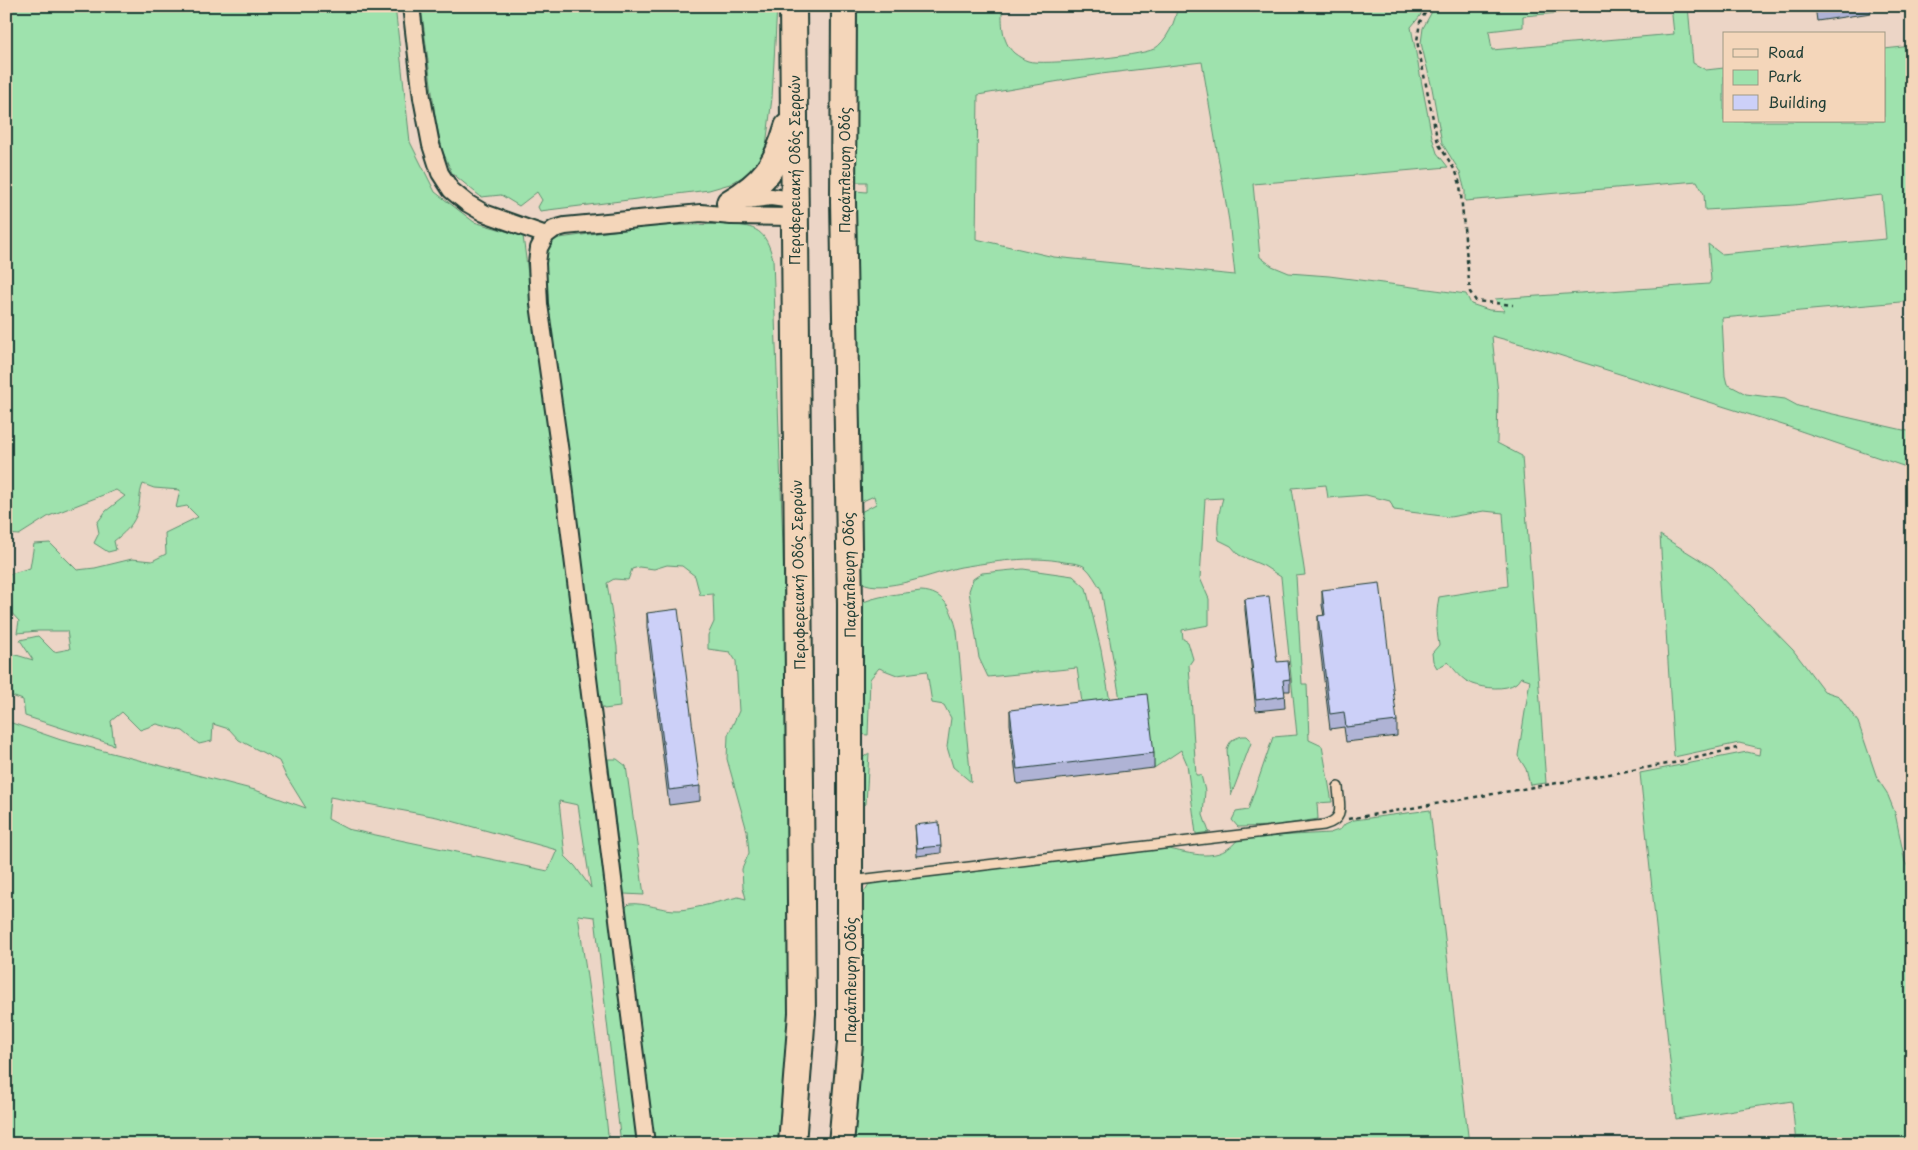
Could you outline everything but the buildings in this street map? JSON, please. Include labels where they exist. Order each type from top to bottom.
[{"type":"main road","name":"Περιφερειακή Οδός Σερρών","points":[[792,1144],[802,1014],[793,6]]},
{"type":"main road","points":[[730,203],[758,184],[769,171],[777,156],[793,112]]},
{"type":"street","points":[[411,6],[422,98],[431,145],[440,173],[451,190],[467,203],[484,213],[546,235]]},
{"type":"street","name":"Παράπλευρη Οδός","points":[[841,1144],[850,1043],[850,604],[844,201],[844,6]]},
{"type":"street","points":[[701,213],[730,203],[771,196],[794,209]]},
{"type":"street","points":[[646,1144],[560,454],[539,304],[536,262],[539,248],[546,235],[554,229],[565,226],[701,213],[731,216],[794,209]]},
{"type":"lane","points":[[850,881],[1324,825],[1334,822],[1340,812],[1338,787]]},
{"type":"path","points":[[1429,6],[1420,22],[1416,41],[1438,143],[1456,172],[1460,184],[1470,292],[1476,301],[1514,305]]},
{"type":"path","points":[[1334,822],[1679,762],[1738,748]]},
{"type":"green space","points":[[6,6],[395,6],[410,142],[435,192],[474,222],[523,236],[611,903],[639,1144],[621,1144],[595,917],[578,915],[603,1088],[609,1144],[6,1144],[6,721],[61,740],[255,790],[306,808],[279,761],[239,740],[229,729],[213,724],[212,741],[199,744],[183,731],[157,724],[140,730],[122,712],[111,721],[114,745],[25,716],[23,700],[6,694],[6,652],[33,660],[20,640],[38,636],[54,652],[70,649],[67,631],[17,633],[19,621],[6,609],[6,575],[30,568],[34,544],[50,543],[77,570],[95,568],[132,559],[152,561],[166,554],[165,533],[198,517],[187,506],[176,508],[180,490],[154,488],[143,484],[136,516],[127,530],[114,541],[116,550],[108,552],[94,543],[99,533],[97,523],[106,511],[125,496],[116,490],[49,516],[19,535],[6,534]],"holes":[[[330,797],[437,817],[557,850],[548,871],[347,829],[328,819]],[[559,801],[578,805],[591,888],[565,856]]]},
{"type":"green space","points":[[421,6],[777,6],[772,98],[766,146],[761,159],[754,170],[730,184],[709,190],[540,211],[538,207],[542,200],[537,192],[519,206],[501,195],[481,197],[452,173],[443,152],[436,123]]},
{"type":"green space","points":[[854,6],[1002,6],[1004,37],[1014,53],[1026,60],[1051,62],[1131,55],[1154,49],[1163,41],[1170,30],[1177,12],[1177,6],[1424,6],[1420,16],[1411,27],[1432,137],[1437,153],[1448,167],[1253,184],[1260,257],[1272,266],[1289,273],[1329,276],[1466,294],[1471,304],[1489,310],[1505,311],[1495,299],[1709,284],[1711,280],[1708,244],[1721,254],[1886,239],[1882,195],[1794,205],[1705,210],[1704,194],[1697,181],[1465,201],[1465,191],[1460,172],[1442,143],[1432,88],[1421,43],[1423,28],[1435,6],[1640,6],[1523,16],[1523,27],[1489,31],[1492,50],[1674,34],[1671,6],[1688,6],[1693,63],[1706,70],[1723,68],[1723,122],[1886,122],[1886,49],[1912,46],[1912,301],[1722,318],[1727,384],[1746,394],[1785,399],[1798,406],[1912,432],[1912,469],[1786,426],[1543,350],[1492,336],[1498,393],[1497,443],[1522,456],[1546,783],[1530,785],[1526,769],[1518,756],[1530,680],[1521,677],[1512,686],[1482,687],[1465,680],[1448,662],[1437,668],[1433,661],[1432,653],[1439,645],[1437,609],[1439,597],[1508,586],[1503,513],[1484,511],[1450,517],[1394,510],[1390,501],[1366,495],[1328,498],[1326,485],[1292,488],[1305,575],[1296,576],[1302,684],[1307,684],[1309,740],[1322,746],[1332,802],[1317,803],[1318,819],[1274,826],[1238,827],[1232,820],[1236,812],[1248,810],[1273,737],[1297,735],[1281,577],[1264,566],[1239,555],[1231,546],[1219,540],[1218,519],[1223,498],[1205,499],[1200,578],[1209,599],[1209,625],[1182,630],[1183,639],[1188,642],[1193,659],[1189,665],[1196,775],[1201,775],[1205,791],[1203,815],[1209,832],[1196,834],[1187,764],[1181,750],[1154,768],[1147,709],[1122,711],[1101,589],[1085,567],[1078,564],[1051,560],[1012,560],[961,567],[896,584],[882,586],[861,582],[857,514],[876,504],[874,496],[856,504],[853,202],[855,191],[867,192],[867,182],[854,182]],"holes":[[[1202,62],[1229,221],[1235,275],[1054,257],[976,239],[978,95],[1101,74]]]},
{"type":"green space","points":[[728,224],[753,228],[758,231],[767,241],[773,259],[783,546],[791,968],[786,1062],[778,1144],[651,1144],[631,952],[623,910],[629,904],[680,910],[738,897],[746,899],[742,869],[749,853],[747,831],[727,759],[728,735],[739,711],[736,661],[730,652],[708,649],[708,635],[714,622],[713,594],[700,595],[695,576],[682,566],[667,565],[654,569],[639,567],[632,569],[628,580],[614,579],[607,583],[617,647],[620,707],[604,709],[600,704],[541,268],[548,246],[559,238],[651,226]]},
{"type":"green space","points":[[1660,535],[1713,568],[1793,650],[1824,691],[1839,696],[1858,722],[1877,778],[1887,793],[1895,813],[1905,862],[1912,873],[1912,1144],[1796,1144],[1792,1101],[1676,1119],[1640,773],[1747,752],[1759,755],[1760,748],[1739,743],[1674,757]]},
{"type":"green space","points":[[1023,569],[1073,576],[1086,588],[1101,650],[1112,713],[1084,716],[1077,668],[988,677],[979,658],[969,591],[973,579],[982,573]]},
{"type":"green space","points":[[921,591],[929,592],[942,599],[950,609],[955,623],[971,782],[953,767],[947,747],[951,718],[944,705],[932,703],[927,671],[897,675],[879,668],[870,679],[868,735],[857,734],[857,605],[880,597]]},
{"type":"green space","points":[[1242,736],[1247,736],[1251,743],[1231,796],[1227,750],[1232,741]]},
{"type":"green space","points":[[869,753],[866,804],[861,807],[861,759]]},
{"type":"green space","points":[[608,759],[617,759],[626,766],[644,895],[624,894]]},
{"type":"green space","points":[[1430,810],[1469,1144],[848,1144],[861,897],[869,884],[1164,848],[1194,854],[1214,854],[1223,852],[1239,838],[1330,833],[1341,829],[1345,824],[1354,820]]}]
